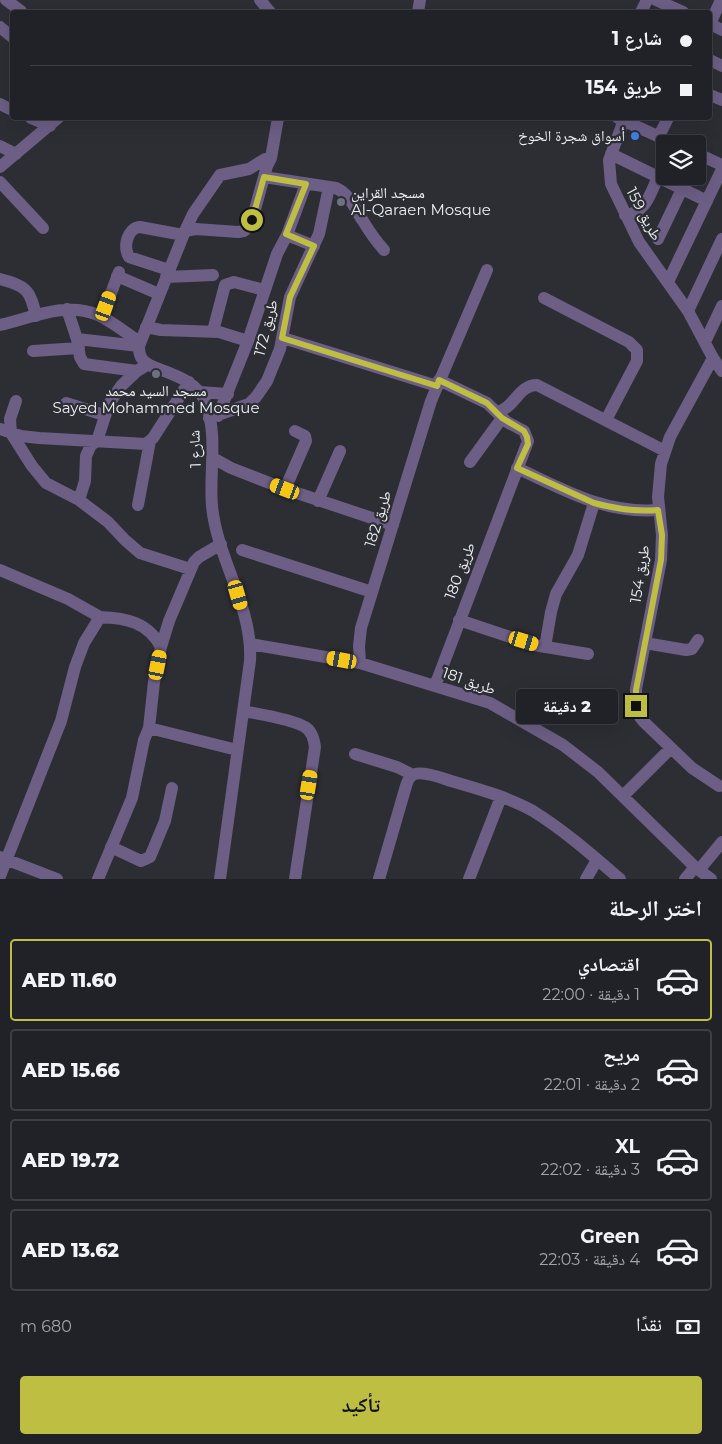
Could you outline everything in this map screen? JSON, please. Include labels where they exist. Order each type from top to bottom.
[{"type":"street","points":[[6,0],[23,8]]},
{"type":"street","points":[[260,0],[268,10]]},
{"type":"street","points":[[656,0],[678,10]]},
{"type":"street","points":[[712,20],[721,0]]},
{"type":"street","points":[[213,275],[167,274],[129,257],[126,252],[129,233],[133,228],[140,227],[184,233],[196,229],[244,231],[252,220],[265,167],[270,120]]},
{"type":"street","points":[[265,167],[271,158],[278,120]]},
{"type":"street","name":"طريق 159","points":[[621,120],[611,154],[609,168],[611,184],[639,242],[688,310],[712,358],[722,371]]},
{"type":"street","points":[[623,120],[657,135]]},
{"type":"street","points":[[660,135],[667,120]]},
{"type":"street","points":[[0,166],[54,122]]},
{"type":"street","points":[[0,146],[16,154]]},
{"type":"street","name":"طريق 159","points":[[611,154],[656,176]]},
{"type":"street","points":[[668,282],[722,167],[706,158]]},
{"type":"street","points":[[79,500],[85,480],[86,456],[91,445],[96,441],[104,414],[114,394],[142,368],[139,354],[140,344],[167,274],[193,214],[220,175],[265,167],[306,184],[342,191],[347,195],[366,226],[384,250]]},
{"type":"street","points":[[625,215],[636,212],[644,207],[656,181]]},
{"type":"street","points":[[0,182],[43,228]]},
{"type":"street","points":[[214,417],[228,394],[277,254],[306,184]]},
{"type":"street","name":"طريق 159","points":[[674,185],[707,201]]},
{"type":"street","name":"طريق 172","points":[[214,417],[249,404],[267,381],[280,349],[290,297],[314,246],[322,222],[329,187]]},
{"type":"street","points":[[658,239],[682,189]]},
{"type":"street","points":[[286,234],[314,246]]},
{"type":"street","points":[[688,310],[722,239]]},
{"type":"street","name":"طريق 182","points":[[360,663],[360,637],[372,592],[438,383],[487,270]]},
{"type":"street","points":[[102,317],[118,274],[159,294]]},
{"type":"street","points":[[0,279],[19,285],[27,290],[32,298],[36,316]]},
{"type":"street","points":[[213,331],[225,285],[234,282],[264,290]]},
{"type":"street","points":[[544,298],[629,342],[637,350],[637,361],[606,420]]},
{"type":"street","points":[[705,342],[722,306]]},
{"type":"street","points":[[0,325],[67,309],[86,311],[102,317],[140,344]]},
{"type":"street","name":"شارع 1","points":[[67,309],[78,344],[81,361],[88,366],[142,368],[175,375],[189,382],[200,392],[214,417],[212,506],[216,532],[221,544]]},
{"type":"street","points":[[146,327],[170,331],[213,331],[248,341]]},
{"type":"street","points":[[282,338],[438,383]]},
{"type":"street","points":[[34,351],[78,344],[140,344]]},
{"type":"street","name":"طريق 154","points":[[712,358],[664,451],[659,480],[658,510],[662,535],[661,560],[636,690],[636,706],[644,722],[698,774],[719,786]]},
{"type":"street","points":[[138,505],[150,441],[189,382]]},
{"type":"street","name":"طريق 180","points":[[435,686],[517,468],[528,444],[527,437],[521,429],[500,415],[487,403],[438,383]]},
{"type":"street","points":[[470,462],[500,415],[526,388],[537,385],[664,451]]},
{"type":"street","points":[[200,392],[228,394]]},
{"type":"street","points":[[6,431],[16,401]]},
{"type":"street","points":[[66,403],[104,414]]},
{"type":"street","points":[[6,431],[39,438],[142,445],[150,441]]},
{"type":"street","points":[[6,431],[46,483],[79,500],[108,522],[133,549],[147,556],[190,569]]},
{"type":"street","points":[[285,489],[306,441],[305,436],[295,431]]},
{"type":"street","points":[[318,501],[340,451]]},
{"type":"street","points":[[213,458],[231,468],[285,489],[393,525]]},
{"type":"street","points":[[212,476],[221,470],[231,468]]},
{"type":"street","points":[[517,468],[594,503],[626,510],[658,510]]},
{"type":"street","points":[[545,647],[554,603],[560,585],[578,554],[594,503]]},
{"type":"street","points":[[98,879],[132,798],[144,740],[149,728],[154,682],[161,647],[169,621],[190,569],[200,557],[221,544],[242,605],[250,644],[250,661],[220,879]]},
{"type":"street","points":[[242,550],[372,592]]},
{"type":"street","points":[[0,570],[68,599],[100,617],[138,623],[152,633],[161,647]]},
{"type":"street","points":[[0,876],[3,859],[61,721],[75,667],[84,643],[100,617]]},
{"type":"street","points":[[459,620],[545,647],[576,650],[588,654]]},
{"type":"street","points":[[645,643],[689,650],[694,647],[698,640]]},
{"type":"street","name":"طريق 181","points":[[250,644],[360,663],[490,703],[563,744],[598,772],[701,874]]},
{"type":"street","points":[[243,711],[296,723],[305,727],[314,738],[315,747],[295,879]]},
{"type":"street","points":[[149,728],[237,750]]},
{"type":"street","points":[[623,796],[671,748]]},
{"type":"street","points":[[355,754],[397,767],[413,775],[428,774],[501,797],[538,815],[565,833],[620,879]]},
{"type":"street","points":[[379,879],[406,786],[413,775]]},
{"type":"street","points":[[111,847],[141,861],[150,857],[165,821],[172,788]]},
{"type":"street","points":[[469,879],[501,797]]},
{"type":"street","points":[[685,879],[701,874],[722,842]]},
{"type":"street","points":[[3,859],[56,879]]},
{"type":"street","points":[[586,879],[597,860]]},
{"type":"place","name":"أسواق شجرة الخوخ","points":[[635,136]]},
{"type":"place","name":"مسجد القراين Al-Qaraen Mosque","points":[[341,202]]},
{"type":"place","name":"مسجد السيد محمد Sayed Mohammed Mosque","points":[[156,374]]},
{"type":"route","points":[[252,220],[264,177],[306,184],[286,234],[314,246],[290,297],[282,338],[437,386],[439,380],[487,403],[502,418],[524,431],[528,444],[517,468],[604,506],[637,511],[658,510],[662,535],[661,560],[636,690],[636,706]]}]
